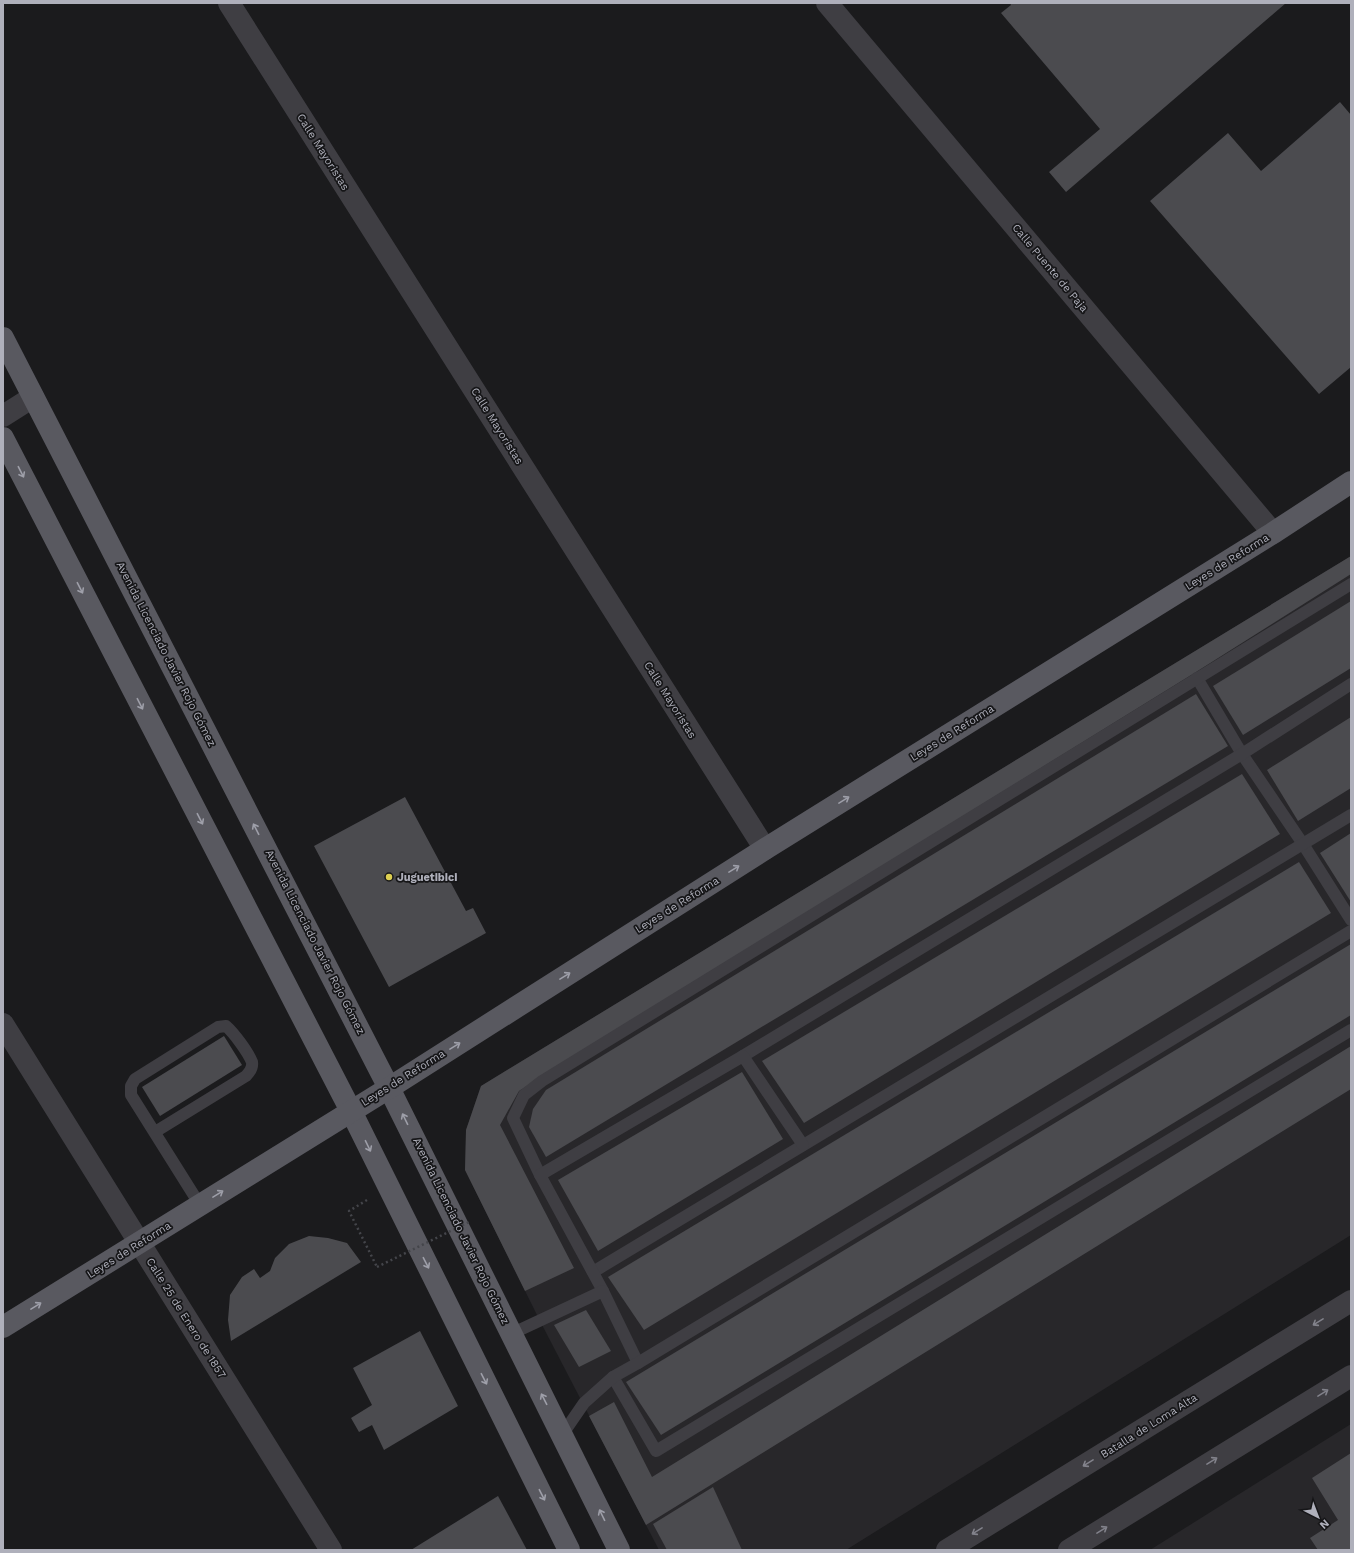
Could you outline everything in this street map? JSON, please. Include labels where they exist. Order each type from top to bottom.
[{"type":"main road","name":"Avenida Licenciado Javier Rojo Gómez","points":[[3,338],[389,1088],[619,1550]]},
{"type":"main road","points":[[3,438],[351,1111],[569,1550]]},
{"type":"main road","name":"Leyes de Reforma","points":[[3,1327],[389,1088],[765,849],[1273,533],[1351,482]]},
{"type":"street","name":"Calle Mayoristas","points":[[229,3],[765,849]]},
{"type":"street","name":"Calle Puente de Paja","points":[[827,3],[1273,533]]},
{"type":"street","points":[[3,416],[34,397]]},
{"type":"street","name":"Calle 25 de Enero de 1857","points":[[3,1024],[331,1550]]},
{"type":"street","name":"Batalla de Loma Alta","points":[[947,1550],[1351,1301]]},
{"type":"street","points":[[1069,1550],[1351,1376]]},
{"type":"lane","points":[[638,1363],[603,1291],[540,1175],[513,1118],[524,1095],[549,1077],[1351,584]]},
{"type":"lane","points":[[1197,678],[1242,754],[1303,844],[1351,920]]},
{"type":"lane","points":[[540,1175],[743,1056],[1242,754],[1351,684]]},
{"type":"lane","points":[[593,1272],[1351,815]]},
{"type":"lane","points":[[562,1435],[584,1403],[613,1377],[1351,931]]},
{"type":"lane","points":[[155,1132],[246,1076],[251,1070],[252,1063],[234,1033],[226,1026],[218,1027],[136,1079],[131,1086],[131,1095],[200,1205]]},
{"type":"lane","points":[[613,1377],[656,1451],[1351,1030]]},
{"type":"lane","points":[[743,1056],[803,1146]]},
{"type":"lane","points":[[511,1334],[603,1291]]},
{"type":"path","points":[[349,1211],[377,1267],[472,1221]]},
{"type":"shaded area","points":[[1351,556],[1351,1235],[846,1550],[659,1550],[540,1321],[465,1170],[466,1130],[481,1086]]},
{"type":"shaded area","points":[[1351,1424],[1351,1550],[1150,1550]]},
{"type":"building","points":[[1010,3],[1286,3],[1066,192],[1049,172],[1100,129],[1001,13],[1011,5]]},
{"type":"building","points":[[1340,102],[1351,115],[1351,367],[1319,394],[1150,201],[1228,133],[1261,171]]},
{"type":"building","points":[[1351,556],[1351,574],[1196,672],[519,1091],[500,1125],[574,1268],[525,1291],[465,1170],[466,1130],[481,1086]]},
{"type":"building","points":[[1351,601],[1351,668],[1243,735],[1213,686]]},
{"type":"building","points":[[1196,694],[1228,746],[546,1157],[529,1127],[533,1109],[546,1090]]},
{"type":"building","points":[[1351,717],[1351,788],[1298,821],[1267,770]]},
{"type":"building","points":[[1242,774],[1280,834],[804,1123],[762,1061]]},
{"type":"building","name":"Juguetibici","points":[[405,797],[466,911],[473,908],[486,933],[389,987],[314,846]]},
{"type":"building","points":[[1351,833],[1351,902],[1320,853]]},
{"type":"building","points":[[1299,862],[1331,913],[644,1330],[608,1277]]},
{"type":"building","points":[[1351,944],[1351,1015],[661,1435],[626,1382]]},
{"type":"building","points":[[224,1036],[242,1065],[160,1116],[142,1087]]},
{"type":"building","points":[[1351,1046],[1351,1089],[646,1525],[589,1416],[614,1402],[652,1477]]},
{"type":"building","points":[[742,1072],[783,1139],[598,1251],[558,1180]]},
{"type":"building","points":[[309,1236],[328,1238],[347,1243],[361,1262],[231,1341],[228,1320],[230,1295],[242,1277],[254,1269],[260,1278],[270,1271],[275,1258],[289,1244]]},
{"type":"building","points":[[586,1310],[611,1351],[579,1367],[554,1325]]},
{"type":"building","points":[[420,1331],[458,1406],[384,1450],[372,1425],[359,1432],[351,1418],[372,1405],[353,1368]]},
{"type":"building","points":[[1351,1453],[1351,1550],[1318,1550],[1310,1538],[1338,1520],[1312,1478]]},
{"type":"building","points":[[713,1487],[742,1550],[667,1550],[653,1524]]},
{"type":"building","points":[[498,1496],[527,1550],[411,1550]]},
{"type":"place","name":"Juguetibici","points":[[389,877]]}]
